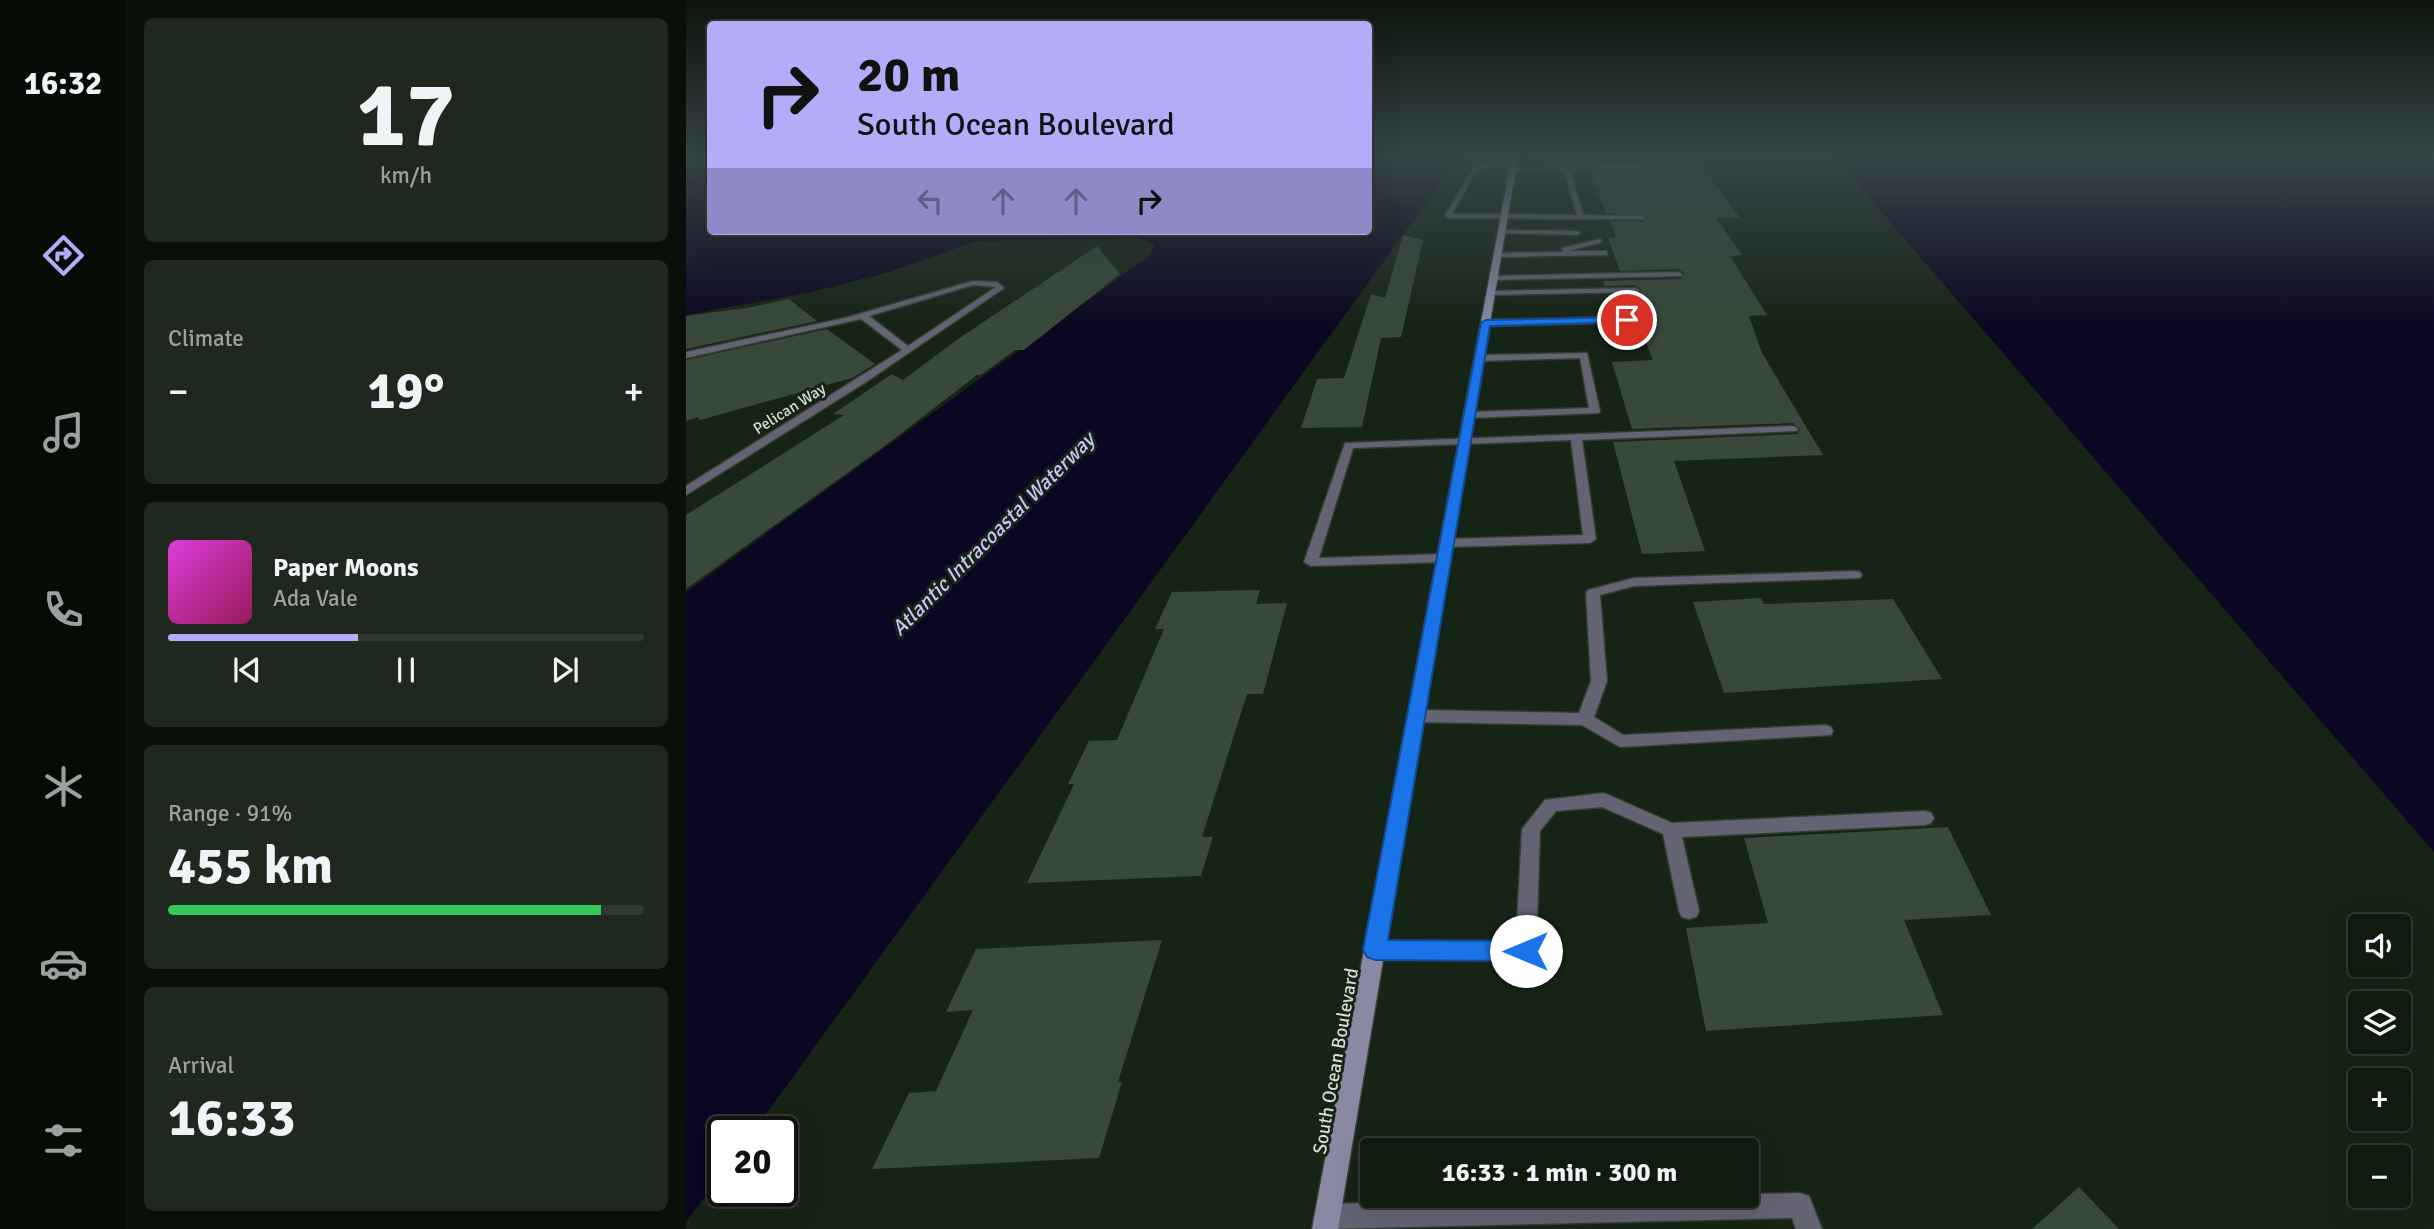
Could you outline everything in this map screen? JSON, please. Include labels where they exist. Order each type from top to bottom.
[{"type":"main road","name":"South Ocean Boulevard","points":[[1326,1223],[1505,213]]},
{"type":"street","points":[[1449,213],[1448,216],[1503,225],[1577,233]]},
{"type":"street","points":[[1580,213],[1581,218]]},
{"type":"street","points":[[1503,225],[1581,218],[1643,217]]},
{"type":"street","points":[[1550,254],[1600,241]]},
{"type":"street","points":[[1498,255],[1604,253]]},
{"type":"street","points":[[1493,285],[1678,274]]},
{"type":"street","name":"Pelican Way","points":[[686,355],[863,316],[958,287],[997,284],[1000,288],[908,350],[692,483],[686,491]]},
{"type":"street","points":[[1493,285],[1635,290]]},
{"type":"street","points":[[863,316],[908,350]]},
{"type":"street","points":[[1486,323],[1627,320]]},
{"type":"street","points":[[1469,415],[1595,411],[1584,355],[1480,358]]},
{"type":"street","points":[[1576,438],[1590,538],[1311,562],[1349,445],[1793,429]]},
{"type":"street","points":[[1585,719],[1599,681],[1593,593],[1634,582],[1855,575]]},
{"type":"street","points":[[1417,716],[1585,719],[1620,741],[1825,731]]},
{"type":"street","points":[[1375,950],[1526,951],[1531,829],[1551,804],[1604,800],[1671,831],[1925,818]]},
{"type":"street","points":[[1671,831],[1689,911]]},
{"type":"street","points":[[1326,1223],[1501,1221],[1800,1205],[1809,1229]]},
{"type":"water","name":"Atlantic Intracoastal Waterway","points":[[686,213],[707,213],[707,235],[1372,235],[1372,213],[1418,213],[765,1116],[707,1116],[707,1194],[686,1221],[686,592],[1149,256],[1155,245],[1139,238],[977,241],[889,272],[812,292],[686,315]]},
{"type":"water","points":[[1883,213],[2434,213],[2434,852]]},
{"type":"building","points":[[1611,213],[1737,213],[1740,218],[1716,218],[1742,255],[1730,256],[1767,315],[1749,316],[1762,353],[1823,455],[1674,461],[1705,551],[1642,554],[1613,442],[1797,434],[1800,430],[1793,423],[1632,429],[1612,362],[1653,360],[1633,311],[1613,311],[1608,295],[1638,295],[1641,289],[1635,285],[1605,286],[1603,281],[1681,279],[1684,273],[1678,269],[1620,271],[1608,238],[1616,237],[1610,221],[1643,222],[1648,216]]},
{"type":"building","points":[[1403,235],[1423,240],[1401,337],[1381,338],[1362,427],[1301,428],[1317,379],[1344,378],[1371,294],[1385,298]]},
{"type":"building","points":[[1097,246],[1120,274],[1024,350],[1015,350],[981,375],[977,375],[886,445],[686,589],[686,515],[844,415],[833,414],[892,374],[903,380],[958,339]]},
{"type":"building","points":[[789,299],[817,321],[686,349],[686,316]]},
{"type":"building","points":[[827,329],[875,364],[852,378],[700,420],[698,417],[686,421],[686,360]]},
{"type":"building","points":[[1260,590],[1256,604],[1287,603],[1263,694],[1247,694],[1202,837],[1213,837],[1201,876],[1027,883],[1074,784],[1068,784],[1089,741],[1117,740],[1164,629],[1155,629],[1172,592]]},
{"type":"building","points":[[1761,598],[1764,604],[1893,599],[1942,679],[1724,693],[1693,602]]},
{"type":"building","points":[[1948,827],[1991,915],[1904,920],[1943,1015],[1706,1031],[1686,928],[1768,923],[1744,838]]},
{"type":"building","points":[[1162,940],[1118,1082],[1122,1082],[1099,1158],[872,1169],[909,1093],[936,1091],[973,1010],[946,1012],[976,949]]},
{"type":"building","points":[[2079,1187],[2119,1229],[2032,1229]]},
{"type":"route","points":[[1526,951],[1375,950],[1486,323],[1627,320]]}]
